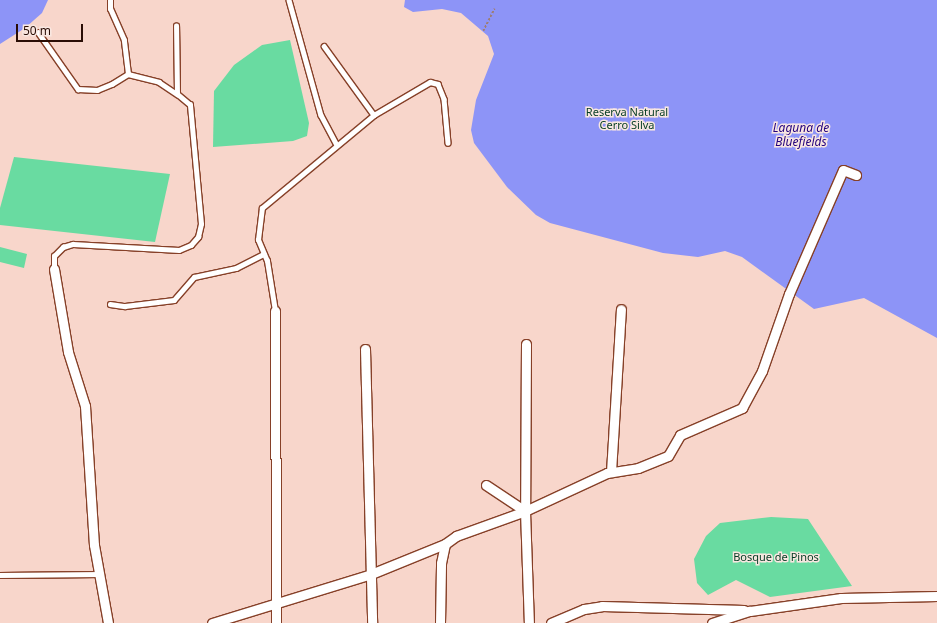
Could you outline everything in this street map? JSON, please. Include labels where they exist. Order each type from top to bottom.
[{"type":"street","points":[[212,623],[275,605],[371,574],[445,544],[456,536],[525,511],[611,472],[638,468],[668,456],[680,435],[742,408],[762,371],[789,294],[843,170],[856,175]]},
{"type":"street","points":[[54,269],[68,352],[85,406],[94,545],[108,623]]},
{"type":"street","points":[[611,472],[621,309]]},
{"type":"street","points":[[275,311],[278,436],[276,623]]},
{"type":"street","points":[[526,344],[525,511],[529,623]]},
{"type":"street","points":[[365,349],[372,623]]},
{"type":"street","points":[[486,485],[525,511]]},
{"type":"street","points":[[440,623],[440,563],[445,544]]},
{"type":"street","points":[[712,623],[750,611],[841,598],[937,596]]},
{"type":"street","points":[[551,623],[584,608],[602,606],[750,611]]},
{"type":"lane","points":[[110,0],[110,9],[124,40],[128,74]]},
{"type":"lane","points":[[289,0],[321,114],[336,145]]},
{"type":"lane","points":[[176,26],[177,94]]},
{"type":"lane","points":[[38,32],[78,89],[96,90],[128,74],[159,82],[190,105],[201,224],[198,237],[191,245],[179,250],[73,244],[63,247],[54,256],[54,269]]},
{"type":"lane","points":[[324,46],[374,115]]},
{"type":"lane","points":[[275,311],[264,254],[258,240],[262,208],[374,115],[430,82],[438,84],[444,99],[448,143]]},
{"type":"lane","points":[[110,304],[125,306],[174,300],[194,277],[236,268],[264,254]]},
{"type":"lane","points":[[0,575],[100,574]]},
{"type":"path","points":[[483,31],[494,9]]},
{"type":"green space","points":[[290,40],[309,123],[307,136],[293,141],[213,147],[214,91],[234,65],[262,45]]},
{"type":"green space","points":[[14,157],[170,174],[155,242],[0,225],[0,208]]},
{"type":"green space","points":[[0,247],[27,254],[24,268],[0,262]]},
{"type":"green space","name":"Bosque de Pinos","points":[[771,517],[808,519],[852,586],[770,597],[736,580],[708,595],[697,583],[694,559],[706,536],[720,523]]},
{"type":"water","points":[[0,0],[48,0],[42,13],[25,28],[0,44]]},
{"type":"water","name":"Laguna de Bluefields","points":[[405,0],[937,0],[937,338],[864,298],[814,309],[742,257],[725,251],[698,257],[663,253],[550,223],[536,215],[507,187],[474,143],[471,130],[476,100],[494,54],[488,36],[461,13],[442,9],[413,12],[404,7]]},
{"type":"park label","name":"Reserva Natural Cerro Silva","points":[[627,119]]}]
